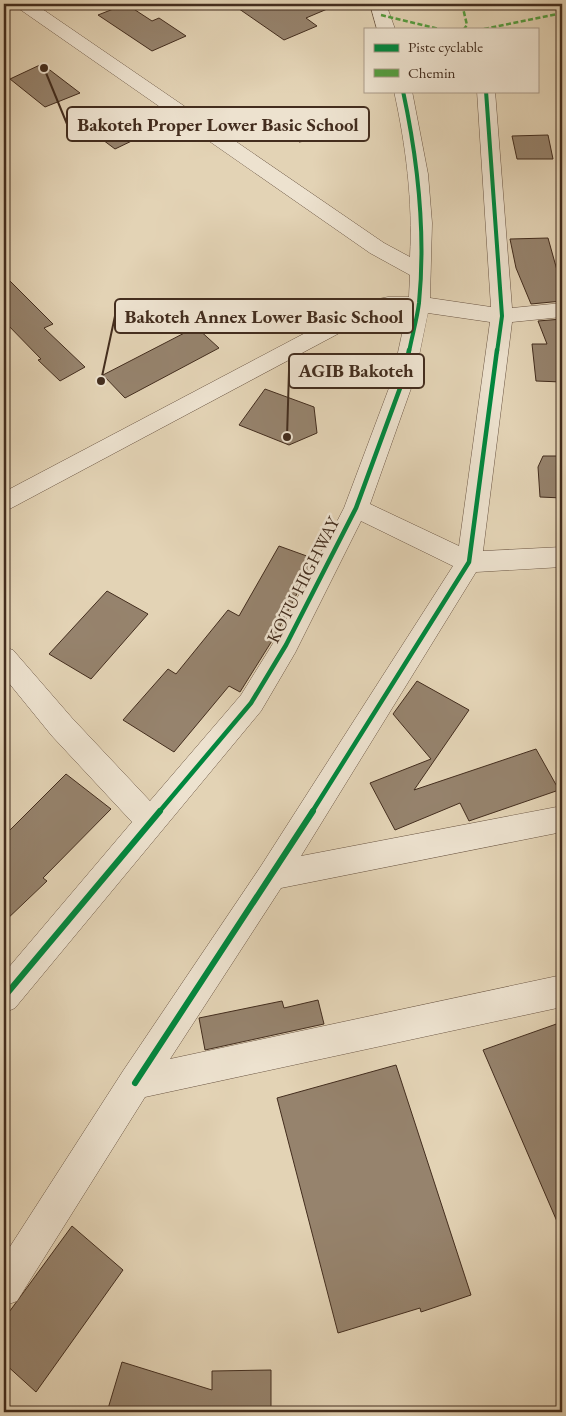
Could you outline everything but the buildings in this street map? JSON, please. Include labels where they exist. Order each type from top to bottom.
[{"type":"street","points":[[24,4],[377,248],[421,272]]},
{"type":"street","points":[[378,4],[386,28]]},
{"type":"street","name":"KOTU HIGHWAY","points":[[4,998],[251,702],[286,644],[356,508],[403,380],[419,304],[422,222],[418,174],[403,92]]},
{"type":"street","points":[[4,1288],[135,1083],[272,876],[469,562],[502,316],[486,92]]},
{"type":"street","points":[[4,503],[372,307],[388,303],[419,304],[502,316],[562,310]]},
{"type":"street","points":[[356,508],[469,562],[562,558]]},
{"type":"street","points":[[4,658],[62,727],[150,821]]},
{"type":"street","points":[[272,876],[562,819]]},
{"type":"street","points":[[135,1083],[562,991]]},
{"type":"marked path","points":[[462,4],[467,25],[465,28]]},
{"type":"marked path","points":[[489,28],[562,13]]},
{"type":"marked path","points":[[381,15],[435,28]]},
{"type":"cycle path","points":[[4,997],[251,703],[286,645],[356,508],[403,380],[419,304],[422,223],[418,174],[403,92]]},
{"type":"cycle path","points":[[135,1083],[272,876],[469,562],[502,316],[486,92]]},
{"type":"place","name":"Bakoteh Proper Lower Basic School","points":[[44,68]]},
{"type":"place","name":"Bakoteh Annex Lower Basic School","points":[[101,381]]},
{"type":"place","name":"AGIB Bakoteh","points":[[287,437]]}]
